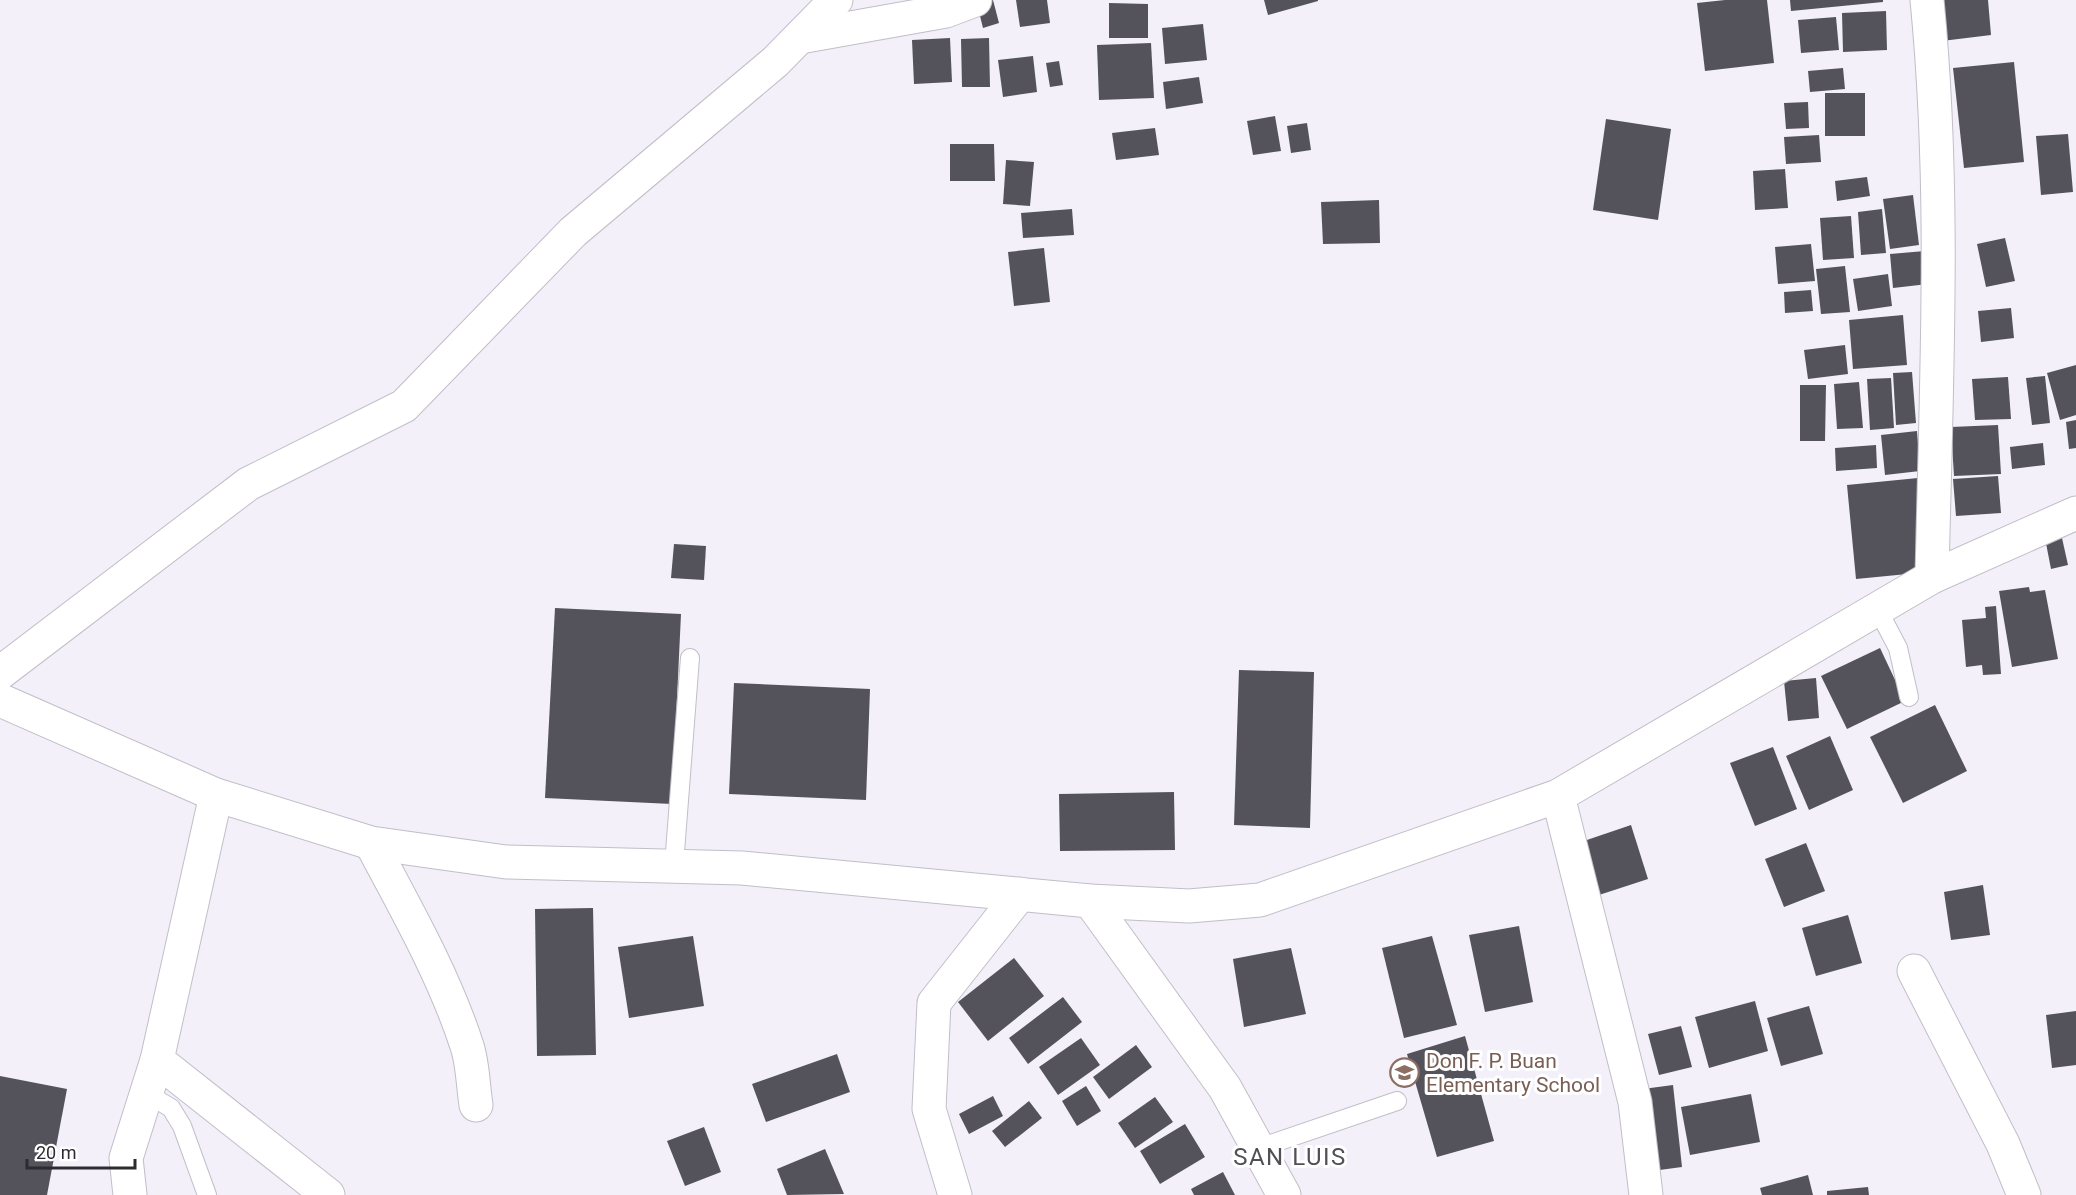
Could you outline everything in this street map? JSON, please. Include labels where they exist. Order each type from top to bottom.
[{"type":"street","points":[[0,673],[248,484],[404,406],[573,232],[775,62],[836,0]]},
{"type":"street","points":[[800,37],[946,11],[975,0]]},
{"type":"street","points":[[1927,0],[1932,47],[1939,219],[1932,577]]},
{"type":"street","points":[[0,699],[216,795],[371,843],[506,862],[742,868],[1090,901],[1189,906],[1260,900],[1558,796],[1932,577],[2076,513]]},
{"type":"street","points":[[130,1195],[126,1158],[157,1060],[216,795]]},
{"type":"street","points":[[1558,796],[1635,1102],[1646,1195]]},
{"type":"street","points":[[371,843],[426,948],[449,999],[468,1048],[476,1105]]},
{"type":"street","points":[[955,1195],[930,1110],[934,1003],[1020,894]]},
{"type":"street","points":[[1090,901],[1225,1088],[1284,1195]]},
{"type":"street","points":[[1914,971],[2003,1144],[2024,1195]]},
{"type":"street","points":[[157,1060],[328,1195]]},
{"type":"lane","points":[[1878,610],[1898,648],[1909,697]]},
{"type":"lane","points":[[674,865],[690,658]]},
{"type":"lane","points":[[146,1093],[171,1108],[182,1126],[207,1195]]},
{"type":"lane","points":[[1259,1148],[1397,1101]]},
{"type":"building","points":[[976,0],[993,0],[999,23],[983,28]]},
{"type":"building","points":[[1016,0],[1047,0],[1050,23],[1020,27]]},
{"type":"building","points":[[1264,0],[1318,0],[1318,1],[1268,15]]},
{"type":"building","points":[[1767,0],[1774,63],[1705,71],[1697,3]]},
{"type":"building","points":[[1790,0],[1883,0],[1883,2],[1791,11]]},
{"type":"building","points":[[1938,0],[1988,0],[1991,35],[1942,41]]},
{"type":"building","points":[[1109,3],[1148,4],[1148,38],[1109,38]]},
{"type":"building","points":[[1886,11],[1887,50],[1843,52],[1842,13]]},
{"type":"building","points":[[1836,17],[1839,50],[1801,53],[1798,20]]},
{"type":"building","points":[[1203,24],[1207,60],[1165,64],[1162,28]]},
{"type":"building","points":[[950,38],[952,82],[914,84],[912,40]]},
{"type":"building","points":[[989,38],[990,87],[962,87],[961,39]]},
{"type":"building","points":[[1151,43],[1154,98],[1099,100],[1097,45]]},
{"type":"building","points":[[1033,56],[1037,92],[1003,97],[998,60]]},
{"type":"building","points":[[1059,61],[1063,85],[1050,87],[1046,63]]},
{"type":"building","points":[[2014,62],[2024,162],[1964,168],[1953,68]]},
{"type":"building","points":[[1843,68],[1845,89],[1810,92],[1808,71]]},
{"type":"building","points":[[1199,77],[1203,103],[1166,109],[1163,82]]},
{"type":"building","points":[[1825,93],[1865,93],[1865,136],[1825,136]]},
{"type":"building","points":[[1808,102],[1809,128],[1786,129],[1784,103]]},
{"type":"building","points":[[1275,116],[1281,151],[1253,155],[1247,121]]},
{"type":"building","points":[[1606,119],[1671,129],[1658,220],[1593,210]]},
{"type":"building","points":[[1307,123],[1311,150],[1291,153],[1287,126]]},
{"type":"building","points":[[1155,128],[1159,155],[1116,160],[1112,133]]},
{"type":"building","points":[[2068,134],[2073,192],[2041,195],[2036,136]]},
{"type":"building","points":[[1819,135],[1821,162],[1786,164],[1784,137]]},
{"type":"building","points":[[950,144],[994,144],[995,181],[950,181]]},
{"type":"building","points":[[1006,160],[1034,162],[1030,206],[1003,204]]},
{"type":"building","points":[[1785,169],[1788,208],[1755,210],[1753,171]]},
{"type":"building","points":[[1867,177],[1870,196],[1837,201],[1835,181]]},
{"type":"building","points":[[1913,195],[1919,245],[1890,249],[1883,199]]},
{"type":"building","points":[[1379,200],[1380,243],[1323,244],[1321,202]]},
{"type":"building","points":[[1072,209],[1074,235],[1023,238],[1021,213]]},
{"type":"building","points":[[1882,209],[1886,253],[1861,255],[1858,212]]},
{"type":"building","points":[[1851,216],[1854,258],[1823,260],[1820,218]]},
{"type":"building","points":[[2005,238],[2015,281],[1986,287],[1977,244]]},
{"type":"building","points":[[1811,244],[1815,281],[1778,284],[1775,247]]},
{"type":"building","points":[[1044,248],[1050,302],[1014,306],[1008,252]]},
{"type":"building","points":[[1925,251],[1928,284],[1893,288],[1890,254]]},
{"type":"building","points":[[1845,266],[1850,312],[1821,314],[1816,269]]},
{"type":"building","points":[[1888,274],[1892,306],[1858,311],[1853,279]]},
{"type":"building","points":[[1811,290],[1813,311],[1785,313],[1784,292]]},
{"type":"building","points":[[2011,308],[2014,338],[1981,342],[1978,311]]},
{"type":"building","points":[[1903,315],[1907,365],[1853,369],[1849,320]]},
{"type":"building","points":[[1845,345],[1848,374],[1808,379],[1804,350]]},
{"type":"building","points":[[2076,365],[2076,415],[2060,420],[2047,373]]},
{"type":"building","points":[[1912,372],[1916,423],[1896,425],[1893,373]]},
{"type":"building","points":[[2045,376],[2050,423],[2032,425],[2026,378]]},
{"type":"building","points":[[2008,377],[2011,419],[1975,420],[1972,379]]},
{"type":"building","points":[[1891,378],[1894,428],[1870,430],[1867,379]]},
{"type":"building","points":[[1859,382],[1863,428],[1837,429],[1834,384]]},
{"type":"building","points":[[1800,385],[1826,385],[1825,441],[1800,441]]},
{"type":"building","points":[[2076,420],[2076,448],[2069,449],[2066,422]]},
{"type":"building","points":[[1998,425],[2001,474],[1954,476],[1951,427]]},
{"type":"building","points":[[1917,431],[1920,471],[1885,475],[1881,435]]},
{"type":"building","points":[[2043,443],[2045,465],[2012,469],[2010,447]]},
{"type":"building","points":[[1876,445],[1877,468],[1836,471],[1835,448]]},
{"type":"building","points":[[1998,476],[2001,513],[1956,516],[1953,479]]},
{"type":"building","points":[[1918,478],[1928,572],[1856,579],[1847,485]]},
{"type":"building","points":[[2060,529],[2068,565],[2051,569],[2044,533]]},
{"type":"building","points":[[674,544],[706,546],[704,580],[671,578]]},
{"type":"building","points":[[2029,587],[2030,592],[2045,590],[2058,659],[2012,667],[1999,591]]},
{"type":"building","points":[[1996,606],[2001,674],[1983,675],[1982,665],[1966,667],[1962,620],[1986,618],[1985,607]]},
{"type":"building","points":[[555,608],[681,614],[672,804],[545,798]]},
{"type":"building","points":[[1880,648],[1905,701],[1847,729],[1821,676]]},
{"type":"building","points":[[1239,670],[1314,672],[1310,828],[1234,825]]},
{"type":"building","points":[[1816,678],[1819,718],[1788,721],[1784,681]]},
{"type":"building","points":[[734,683],[870,689],[866,800],[729,794]]},
{"type":"building","points":[[1935,705],[1967,771],[1903,803],[1870,737]]},
{"type":"building","points":[[1830,736],[1853,790],[1809,810],[1786,756]]},
{"type":"building","points":[[1773,747],[1797,809],[1755,826],[1730,763]]},
{"type":"building","points":[[1174,792],[1175,850],[1060,851],[1059,794]]},
{"type":"building","points":[[1631,825],[1648,879],[1599,895],[1581,842]]},
{"type":"building","points":[[1806,843],[1825,891],[1784,907],[1765,859]]},
{"type":"building","points":[[1983,885],[1990,935],[1951,940],[1944,892]]},
{"type":"building","points":[[593,908],[596,1055],[537,1056],[535,909]]},
{"type":"building","points":[[1848,915],[1862,963],[1816,976],[1802,928]]},
{"type":"building","points":[[1519,926],[1533,1002],[1485,1012],[1469,935]]},
{"type":"building","points":[[693,936],[704,1006],[629,1018],[618,947]]},
{"type":"building","points":[[1432,936],[1457,1025],[1404,1038],[1382,948]]},
{"type":"building","points":[[1291,948],[1306,1014],[1244,1027],[1233,959]]},
{"type":"building","points":[[1014,958],[1044,996],[988,1041],[958,1002]]},
{"type":"building","points":[[1063,997],[1082,1022],[1028,1064],[1009,1038]]},
{"type":"building","points":[[1755,1001],[1768,1051],[1709,1068],[1695,1017]]},
{"type":"building","points":[[1809,1006],[1823,1054],[1781,1066],[1767,1018]]},
{"type":"building","points":[[2076,1011],[2076,1065],[2052,1068],[2046,1015]]},
{"type":"building","points":[[1681,1026],[1692,1067],[1659,1075],[1648,1034]]},
{"type":"building","points":[[1465,1036],[1494,1141],[1437,1157],[1407,1054]]},
{"type":"building","points":[[1081,1038],[1100,1065],[1058,1095],[1039,1067]]},
{"type":"building","points":[[1136,1045],[1152,1067],[1109,1099],[1093,1077]]},
{"type":"building","points":[[837,1054],[850,1092],[766,1122],[752,1084]]},
{"type":"building","points":[[0,1076],[67,1089],[47,1195],[0,1195]]},
{"type":"building","points":[[1673,1085],[1682,1167],[1652,1171],[1643,1089]]},
{"type":"building","points":[[1086,1086],[1101,1111],[1077,1126],[1062,1101]]},
{"type":"building","points":[[1751,1094],[1760,1142],[1690,1155],[1681,1107]]},
{"type":"building","points":[[993,1096],[1003,1116],[969,1134],[959,1114]]},
{"type":"building","points":[[1155,1097],[1173,1122],[1135,1148],[1118,1123]]},
{"type":"building","points":[[1029,1101],[1042,1118],[1005,1147],[992,1131]]},
{"type":"building","points":[[1185,1124],[1205,1157],[1160,1184],[1140,1151]]},
{"type":"building","points":[[704,1127],[721,1172],[685,1186],[667,1141]]},
{"type":"building","points":[[825,1149],[844,1194],[787,1195],[777,1169]]},
{"type":"building","points":[[1223,1172],[1235,1195],[1194,1195],[1191,1189]]},
{"type":"building","points":[[1808,1175],[1813,1195],[1762,1195],[1760,1188]]},
{"type":"building","points":[[1868,1187],[1869,1195],[1827,1195],[1827,1191]]},
{"type":"place","name":"Don F. P. Buan Elementary School","points":[[1405,1073]]},
{"type":"district","name":"SAN LUIS","points":[[1290,1157]]}]
